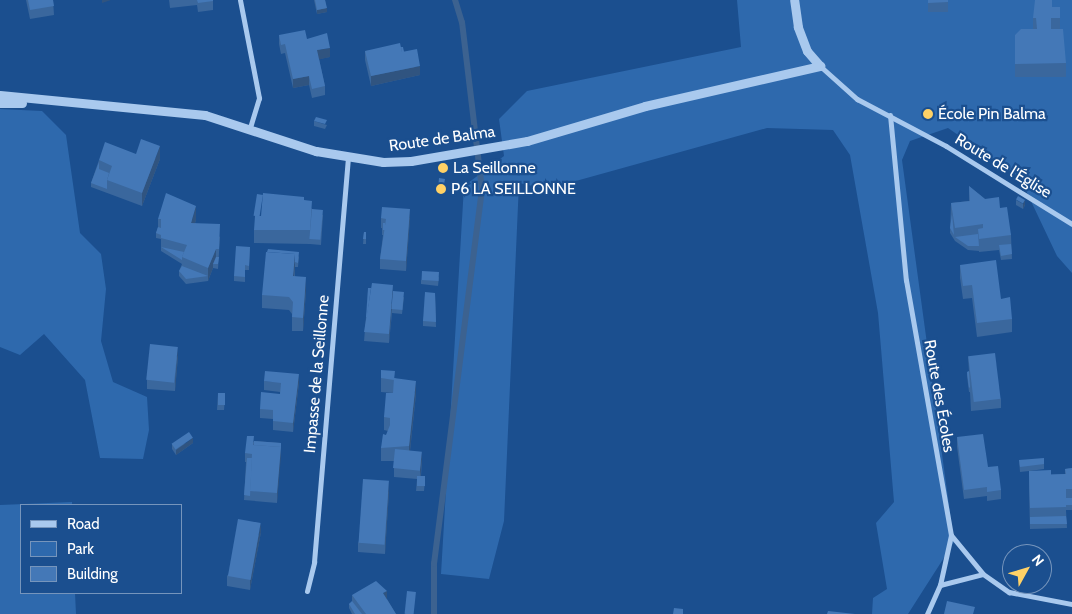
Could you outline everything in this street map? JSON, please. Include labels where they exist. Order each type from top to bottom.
[{"type":"street","points":[[240,0],[259,98],[250,128]]},
{"type":"street","points":[[794,0],[798,27],[807,51],[820,66]]},
{"type":"street","name":"Route de Balma","points":[[0,95],[36,101],[169,109],[205,115],[250,128],[301,147],[348,158],[392,162],[528,141],[645,106],[820,66]]},
{"type":"street","name":"Route de l'Église","points":[[820,66],[858,99],[890,115],[1019,189],[1072,224]]},
{"type":"street","name":"Route de Balma","points":[[0,103],[36,101]]},
{"type":"street","name":"Route des Écoles","points":[[890,115],[906,280],[951,535],[983,574],[1009,592],[1072,604]]},
{"type":"street","name":"Impasse de la Seillonne","points":[[307,591],[314,562],[348,158]]},
{"type":"street","points":[[927,614],[940,585],[951,535]]},
{"type":"street","points":[[940,585],[983,574]]},
{"type":"green space","points":[[737,0],[1072,0],[1072,273],[1057,256],[1020,178],[948,128],[910,141],[902,160],[954,542],[908,614],[872,614],[873,598],[887,589],[876,523],[894,502],[878,313],[850,155],[833,130],[767,128],[547,189],[519,183],[504,521],[489,579],[441,574],[464,186],[504,156],[499,119],[527,91],[741,47]]},
{"type":"green space","points":[[0,109],[42,111],[66,135],[80,233],[101,254],[106,289],[101,341],[113,382],[147,397],[149,430],[143,459],[100,458],[85,380],[44,334],[20,355],[0,347]]},
{"type":"green space","points":[[72,502],[72,504],[24,504]]},
{"type":"green space","points":[[20,504],[20,594],[75,594],[76,614],[0,614],[0,505]]},
{"type":"building","points":[[28,0],[53,0],[54,6],[30,10]]},
{"type":"building","points":[[197,0],[213,0],[213,1],[198,3]]},
{"type":"building","points":[[315,0],[325,0],[327,8],[317,10]]},
{"type":"building","points":[[928,0],[948,0],[948,2],[928,3]]},
{"type":"building","points":[[1035,0],[1052,0],[1052,7],[1060,7],[1060,18],[1051,18],[1051,29],[1063,29],[1066,63],[1015,64],[1015,35],[1021,29],[1037,29],[1036,18],[1033,18]]},
{"type":"building","points":[[305,30],[307,39],[327,33],[330,48],[317,50],[325,86],[312,89],[309,76],[293,79],[285,44],[281,45],[279,35]]},
{"type":"building","points":[[400,43],[402,52],[417,49],[420,66],[371,76],[365,51]]},
{"type":"building","points":[[316,117],[327,120],[325,124],[314,121]]},
{"type":"building","points":[[141,139],[160,146],[142,193],[107,180],[112,166],[99,160],[105,142],[136,154]]},
{"type":"building","points":[[99,162],[99,169],[109,173],[107,189],[91,183]]},
{"type":"building","points":[[439,178],[445,179],[443,190],[438,189]]},
{"type":"building","points":[[969,186],[985,199],[999,197],[1000,208],[1007,207],[1011,235],[979,239],[978,229],[983,228],[983,224],[955,228],[951,203],[970,201]]},
{"type":"building","points":[[166,193],[196,206],[191,223],[220,224],[219,249],[216,249],[208,268],[182,257],[187,245],[161,238],[161,219],[158,219]]},
{"type":"building","points":[[263,193],[304,197],[304,200],[312,201],[310,230],[254,230],[255,216],[261,216]]},
{"type":"building","points":[[257,194],[263,195],[259,217],[254,216]]},
{"type":"building","points":[[1018,196],[1025,200],[1023,203],[1016,199]]},
{"type":"building","points":[[382,207],[410,209],[406,261],[380,259],[386,219],[381,218]]},
{"type":"building","points":[[312,209],[323,210],[320,240],[309,239]]},
{"type":"building","points":[[952,214],[954,235],[950,228]]},
{"type":"building","points":[[158,227],[161,228],[161,235],[156,233]]},
{"type":"building","points":[[364,232],[366,232],[366,239],[363,239]]},
{"type":"building","points":[[978,234],[979,246],[968,246],[955,237]]},
{"type":"building","points":[[1011,244],[1012,254],[1001,256],[999,245]]},
{"type":"building","points":[[236,246],[250,247],[249,266],[245,265],[245,277],[234,276]]},
{"type":"building","points":[[161,247],[184,252],[182,260]]},
{"type":"building","points":[[268,249],[299,252],[298,263],[295,262],[295,254],[267,252]]},
{"type":"building","points":[[266,252],[295,254],[293,276],[306,277],[303,318],[292,317],[293,302],[289,297],[262,295]]},
{"type":"building","points":[[216,257],[219,257],[218,264],[213,264]]},
{"type":"building","points":[[996,260],[1001,299],[1010,297],[1012,319],[977,323],[972,285],[963,286],[960,265]]},
{"type":"building","points":[[182,266],[208,276],[186,279],[179,271]]},
{"type":"building","points":[[422,271],[439,272],[439,281],[422,280]]},
{"type":"building","points":[[372,283],[393,285],[389,334],[364,332]]},
{"type":"building","points":[[368,288],[371,288],[366,317]]},
{"type":"building","points":[[393,291],[404,292],[402,310],[391,309]]},
{"type":"building","points":[[425,292],[435,293],[436,322],[423,321]]},
{"type":"building","points":[[150,344],[178,347],[174,383],[146,380]]},
{"type":"building","points":[[995,353],[1001,399],[974,402],[968,356]]},
{"type":"building","points":[[381,370],[395,371],[394,380],[381,378]]},
{"type":"building","points":[[265,371],[299,374],[293,423],[273,421],[273,410],[260,409],[261,392],[280,394],[281,383],[264,381]]},
{"type":"building","points":[[969,371],[970,387],[969,388],[967,372]]},
{"type":"building","points":[[394,378],[416,381],[409,446],[381,448],[383,434],[386,435],[390,425],[390,418],[384,417],[386,393],[393,393]]},
{"type":"building","points":[[218,393],[225,393],[225,405],[218,405]]},
{"type":"building","points":[[189,432],[193,438],[176,450],[172,444]]},
{"type":"building","points":[[983,434],[988,467],[998,466],[1001,490],[987,492],[987,487],[964,490],[957,437]]},
{"type":"building","points":[[247,436],[254,436],[253,445],[281,447],[277,493],[250,491],[252,454],[245,453]]},
{"type":"building","points":[[254,441],[281,443],[281,447],[254,445]]},
{"type":"building","points":[[395,449],[422,452],[420,471],[393,468]]},
{"type":"building","points":[[247,458],[252,458],[250,496],[244,495]]},
{"type":"building","points":[[1044,458],[1044,464],[1020,467],[1019,460]]},
{"type":"building","points":[[1072,468],[1072,489],[1066,489],[1066,507],[1030,508],[1029,475],[1066,474],[1065,469]]},
{"type":"building","points":[[1051,470],[1051,475],[1029,475],[1029,471]]},
{"type":"building","points":[[417,476],[425,476],[425,486],[417,486]]},
{"type":"building","points":[[363,479],[389,481],[384,545],[359,543]]},
{"type":"building","points":[[1066,498],[1072,498],[1072,505],[1066,505]]},
{"type":"building","points":[[1066,516],[1067,524],[1030,524],[1030,517]]},
{"type":"building","points":[[238,519],[261,523],[251,580],[228,576]]},
{"type":"building","points":[[376,581],[387,591],[383,593],[396,614],[366,614],[352,595]]},
{"type":"building","points":[[407,591],[416,592],[414,614],[405,614]]},
{"type":"building","points":[[352,601],[362,614],[355,614],[349,604]]},
{"type":"building","points":[[947,601],[975,607],[973,614],[944,614]]},
{"type":"building","points":[[674,608],[683,609],[683,614],[673,614]]},
{"type":"building","points":[[828,611],[855,614],[827,614]]},
{"type":"waterway","name":"La Seillonne","points":[[434,614],[434,564],[482,190],[462,23],[455,0]]},
{"type":"place","name":"École Pin Balma","points":[[928,114]]},
{"type":"place","name":"La Seillonne","points":[[443,168]]},
{"type":"place","name":"P6 LA SEILLONNE","points":[[441,189]]}]
